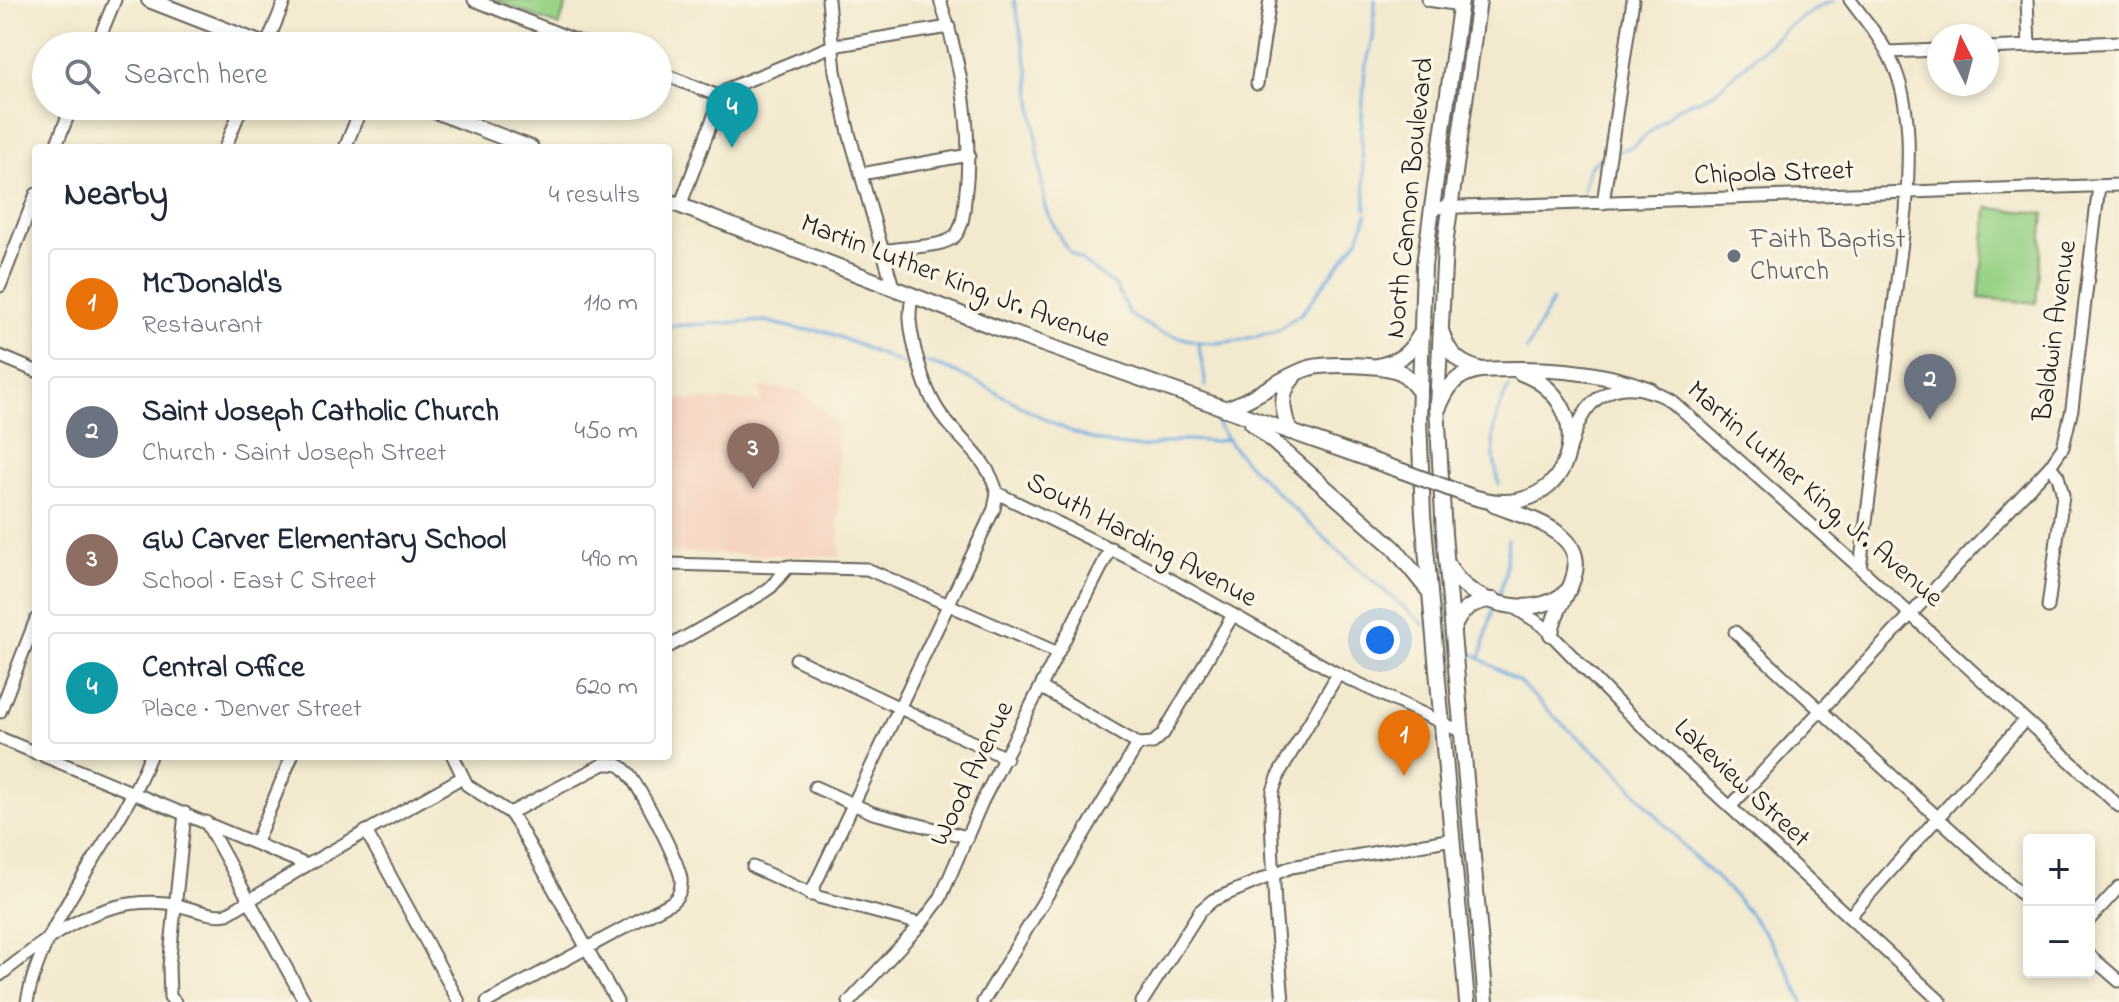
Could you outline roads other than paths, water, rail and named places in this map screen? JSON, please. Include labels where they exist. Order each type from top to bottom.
[{"type":"main road","points":[[149,0],[231,32]]},
{"type":"main road","name":"North Cannon Boulevard","points":[[1479,0],[1449,208],[1440,314],[1437,415],[1486,1002]]},
{"type":"main road","name":"North Cannon Boulevard","points":[[1461,2],[1431,208],[1420,334],[1419,391],[1423,515],[1467,1002]]},
{"type":"main road","points":[[458,120],[521,144]]},
{"type":"main road","name":"Martin Luther King, Jr. Avenue","points":[[674,203],[913,295],[1471,496],[1507,502],[1534,496],[1557,478],[1569,452]]},
{"type":"main road","points":[[1440,314],[1443,339],[1453,356],[1465,365],[1488,370]]},
{"type":"main road","points":[[1372,367],[1402,359],[1413,348],[1420,334]]},
{"type":"main road","points":[[1225,409],[1253,399],[1318,366],[1372,367],[1401,373],[1419,391]]},
{"type":"main road","points":[[1437,415],[1444,394],[1455,379],[1466,373],[1488,370],[1599,375],[1650,390]]},
{"type":"main road","points":[[1509,370],[1536,381],[1555,399],[1567,424],[1569,452]]},
{"type":"main road","points":[[1290,432],[1283,395],[1297,375]]},
{"type":"main road","points":[[1243,415],[1394,548],[1431,593]]},
{"type":"main road","points":[[1471,496],[1547,526],[1563,536],[1574,555],[1576,568],[1554,618],[1551,634]]},
{"type":"main road","points":[[1446,551],[1451,570],[1458,580],[1501,603]]},
{"type":"main road","points":[[1453,630],[1466,608],[1480,601],[1526,608],[1543,606],[1562,596],[1572,582]]},
{"type":"street","points":[[102,32],[115,0]]},
{"type":"street","points":[[272,32],[285,0]]},
{"type":"street","points":[[474,0],[555,32]]},
{"type":"street","points":[[828,0],[832,46],[846,118],[893,287]]},
{"type":"street","points":[[884,251],[940,244],[954,237],[963,216],[969,155],[963,98],[949,27],[940,0]]},
{"type":"street","points":[[1257,84],[1270,0]]},
{"type":"street","points":[[1428,0],[1461,2]]},
{"type":"street","points":[[1603,203],[1633,0]]},
{"type":"street","points":[[1850,0],[1887,52],[1898,77],[1904,99],[1908,163],[1907,193],[1860,568]]},
{"type":"street","points":[[2027,0],[2029,46]]},
{"type":"street","points":[[674,203],[727,89],[832,46],[949,27]]},
{"type":"street","points":[[1999,47],[2119,42]]},
{"type":"street","points":[[1887,52],[1927,50]]},
{"type":"street","points":[[672,78],[721,97]]},
{"type":"street","points":[[57,144],[66,120]]},
{"type":"street","points":[[227,144],[236,120]]},
{"type":"street","points":[[347,144],[356,120]]},
{"type":"street","points":[[861,174],[969,155]]},
{"type":"street","name":"Chipola Street","points":[[1431,208],[2119,185]]},
{"type":"street","name":"Baldwin Avenue","points":[[1730,807],[2050,466],[2063,447],[2072,409],[2099,186]]},
{"type":"street","points":[[0,286],[32,204]]},
{"type":"street","name":"South Harding Avenue","points":[[913,295],[910,326],[927,390],[940,414],[986,466],[997,493],[1111,548],[1338,674],[1462,732]]},
{"type":"street","points":[[0,356],[32,369]]},
{"type":"street","name":"Martin Luther King, Jr. Avenue","points":[[1569,452],[1579,421],[1597,399],[1622,388],[1650,390],[1686,411],[2119,806]]},
{"type":"street","points":[[2048,607],[2063,488],[2050,466]]},
{"type":"street","points":[[810,895],[994,509],[997,493]]},
{"type":"street","name":"Wood Avenue","points":[[849,1002],[940,899],[967,837],[1111,548]]},
{"type":"street","points":[[672,564],[867,569],[1058,653]]},
{"type":"street","points":[[672,645],[758,596],[771,587],[789,566]]},
{"type":"street","name":"Lakeview Street","points":[[1501,603],[1531,616],[1551,634],[1623,708],[1941,1002]]},
{"type":"street","points":[[1042,688],[1138,744],[1153,743],[1163,734],[1233,615]]},
{"type":"street","points":[[0,712],[32,629]]},
{"type":"street","points":[[1735,632],[2023,896]]},
{"type":"street","points":[[796,659],[1006,758]]},
{"type":"street","points":[[1283,1002],[1271,818],[1273,791],[1280,772],[1338,674]]},
{"type":"street","points":[[1849,917],[2025,720]]},
{"type":"street","points":[[0,738],[32,751]]},
{"type":"street","points":[[983,1002],[1138,744]]},
{"type":"street","points":[[54,760],[307,865]]},
{"type":"street","points":[[27,1002],[34,968],[135,793],[148,760]]},
{"type":"street","points":[[256,842],[290,760]]},
{"type":"street","points":[[454,760],[461,778],[473,791],[510,813],[617,1002]]},
{"type":"street","points":[[487,1002],[678,897],[681,889],[679,871],[661,831],[631,777],[622,767],[614,764],[593,769],[510,813]]},
{"type":"street","points":[[2,970],[51,935],[82,917],[109,907],[149,902],[175,904],[217,916],[230,913],[307,865],[461,778]]},
{"type":"street","points":[[815,787],[873,813],[967,837]]},
{"type":"street","points":[[171,1000],[169,966],[185,813]]},
{"type":"street","points":[[206,822],[305,1002]]},
{"type":"street","points":[[366,831],[459,1002]]},
{"type":"street","points":[[1142,1002],[1204,907],[1213,900],[1302,864],[1453,839]]},
{"type":"street","points":[[753,867],[810,895],[921,924]]},
{"type":"street","points":[[2095,913],[2119,887]]},
{"type":"street","points":[[2095,960],[2119,981]]},
{"type":"waterway","points":[[1014,0],[1028,67],[1045,208],[1070,252],[1116,287],[1130,315],[1159,332],[1198,342],[1241,340],[1276,331],[1302,313],[1358,239],[1367,214]]},
{"type":"waterway","points":[[1366,209],[1361,132],[1365,69],[1373,39],[1375,0]]},
{"type":"waterway","points":[[1617,152],[1634,146],[1676,109],[1714,93],[1789,26],[1833,1]]},
{"type":"waterway","points":[[1583,191],[1589,167],[1602,157]]},
{"type":"waterway","points":[[1526,351],[1552,301]]},
{"type":"waterway","points":[[672,326],[765,321],[798,329],[825,331],[905,365]]},
{"type":"waterway","points":[[1198,342],[1206,386]]},
{"type":"waterway","points":[[927,363],[980,384],[1055,424],[1108,443],[1143,447],[1227,438]]},
{"type":"waterway","points":[[1499,484],[1494,457],[1495,423],[1509,387]]},
{"type":"waterway","points":[[1215,420],[1232,445],[1260,476],[1341,553],[1425,625]]},
{"type":"waterway","points":[[1499,594],[1505,575],[1508,539]]},
{"type":"waterway","points":[[1480,659],[1493,608]]},
{"type":"waterway","points":[[1468,651],[1519,682],[1613,767],[1694,857],[1734,895],[1767,936],[1803,1002]]},
{"type":"place","name":"Central Office","points":[[732,148]]},
{"type":"place","name":"Faith Baptist Church","points":[[1734,256]]},
{"type":"place","name":"Saint Joseph Catholic Church","points":[[1930,420]]},
{"type":"place","name":"GW Carver Elementary School","points":[[753,489]]},
{"type":"place","name":"McDonald's","points":[[1404,776]]}]
